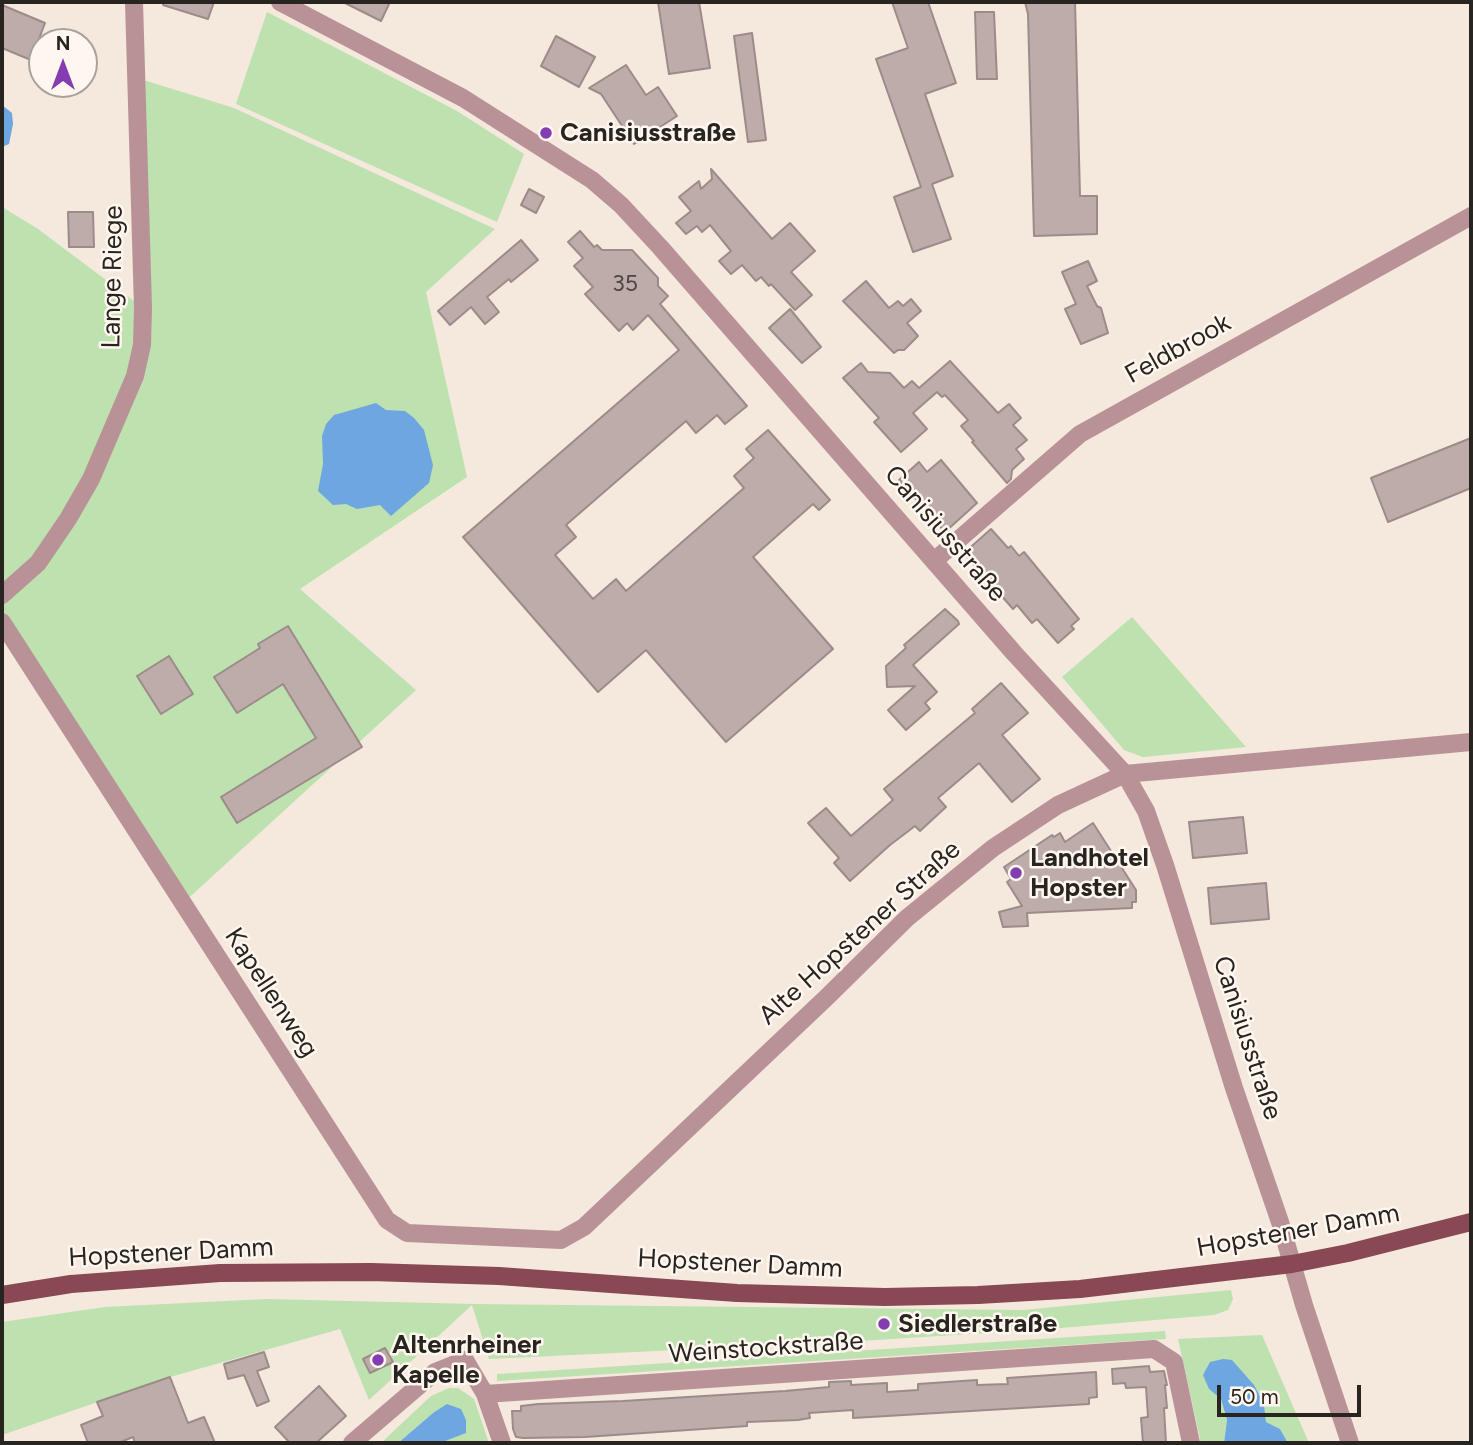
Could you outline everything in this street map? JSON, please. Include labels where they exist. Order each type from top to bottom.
[{"type":"main road","name":"Hopstener Damm","points":[[2,1295],[71,1284],[220,1273],[371,1272],[499,1276],[737,1293],[885,1297],[1080,1290],[1292,1264],[1471,1222]]},
{"type":"street","name":"Lange Riege","points":[[2,595],[38,563],[91,479],[135,376],[142,345],[134,2]]},
{"type":"street","name":"Canisiusstraße","points":[[279,2],[463,98],[592,180],[621,205],[1125,774],[1146,811],[1165,864],[1292,1264]]},
{"type":"street","name":"Feldbrook","points":[[934,561],[1080,434],[1471,216]]},
{"type":"street","name":"Kapellenweg","points":[[2,622],[387,1220],[407,1233],[535,1240],[561,1240],[583,1227]]},
{"type":"street","name":"Alte Hopstener Straße","points":[[583,1227],[907,918],[993,848],[1058,806],[1125,774],[1471,742]]},
{"type":"street","points":[[1292,1264],[1350,1443]]},
{"type":"street","name":"Weinstockstraße","points":[[485,1394],[1154,1349],[1174,1362],[1191,1443]]},
{"type":"street","points":[[352,1443],[435,1372],[464,1360],[485,1394],[502,1443]]},
{"type":"green space","points":[[267,12],[457,111],[524,154],[497,222],[236,104]]},
{"type":"green space","points":[[137,78],[234,108],[495,229],[426,292],[467,477],[300,589],[416,690],[182,904],[2,622],[2,207],[38,229],[142,307]]},
{"type":"green space","points":[[1132,617],[1246,747],[1143,757],[1124,750],[1062,677]]},
{"type":"green space","points":[[1231,1290],[1233,1299],[1228,1310],[1214,1315],[844,1342],[489,1359],[472,1305],[369,1400],[340,1329],[170,1377],[2,1435],[2,1322],[105,1307],[267,1299],[1023,1310]]},
{"type":"green space","points":[[1165,1331],[1166,1339],[497,1381],[497,1374]]},
{"type":"green space","points":[[1262,1335],[1309,1443],[1288,1443],[1280,1429],[1266,1422],[1264,1404],[1209,1389],[1221,1399],[1227,1420],[1224,1443],[1201,1443],[1178,1339]]},
{"type":"green space","points":[[449,1388],[458,1388],[474,1399],[489,1443],[440,1443],[466,1432],[433,1413],[398,1443],[381,1443],[431,1396]]},
{"type":"water","points":[[2,105],[12,113],[13,124],[9,144],[2,147]]},
{"type":"water","points":[[376,403],[386,410],[405,411],[414,418],[424,430],[433,465],[429,483],[391,516],[380,505],[357,509],[346,504],[333,505],[318,491],[323,464],[322,436],[326,424],[334,415]]},
{"type":"water","points":[[1232,1360],[1254,1385],[1264,1404],[1266,1422],[1280,1429],[1288,1443],[1224,1443],[1227,1420],[1221,1399],[1209,1389],[1203,1375],[1210,1362]]},
{"type":"water","points":[[447,1404],[461,1409],[466,1420],[466,1433],[440,1443],[398,1443],[433,1413]]},
{"type":"building","points":[[164,2],[214,2],[208,19],[163,5]]},
{"type":"building","points":[[343,2],[390,2],[381,21]]},
{"type":"building","points":[[658,2],[699,2],[710,68],[669,74]]},
{"type":"building","points":[[892,2],[928,2],[956,83],[925,94],[953,176],[932,184],[951,239],[913,252],[894,197],[921,187],[876,59],[908,48]]},
{"type":"building","points":[[1025,2],[1075,2],[1080,196],[1097,196],[1097,234],[1034,236],[1028,14]]},
{"type":"building","points":[[2,5],[45,23],[43,28],[28,28],[28,59],[2,48]]},
{"type":"building","points":[[975,12],[994,12],[997,79],[977,79]]},
{"type":"building","points":[[752,33],[766,140],[748,142],[734,36]]},
{"type":"building","points":[[556,36],[595,57],[579,87],[541,66]]},
{"type":"building","points":[[626,65],[646,95],[658,87],[677,116],[634,144],[601,94],[589,88]]},
{"type":"building","points":[[711,169],[772,239],[790,223],[815,251],[791,272],[812,295],[795,310],[771,284],[769,286],[761,277],[756,281],[742,265],[731,274],[719,261],[731,251],[710,225],[702,232],[697,226],[686,234],[676,223],[691,211],[679,197],[699,181],[701,189],[712,179]]},
{"type":"building","points":[[529,189],[544,197],[536,213],[521,205]]},
{"type":"building","points":[[68,212],[93,212],[94,247],[69,247]]},
{"type":"building","points":[[580,231],[594,247],[597,245],[602,250],[632,250],[658,278],[658,286],[668,296],[660,304],[747,406],[725,424],[717,415],[696,433],[686,421],[566,525],[576,537],[555,555],[593,599],[616,579],[626,591],[744,488],[734,476],[754,458],[746,449],[768,430],[830,500],[819,510],[813,504],[753,557],[833,649],[726,742],[646,650],[598,692],[463,537],[679,350],[648,315],[633,330],[627,323],[619,331],[585,294],[593,287],[574,266],[583,258],[568,242]]},
{"type":"building","points":[[521,240],[538,260],[487,297],[499,312],[485,324],[471,307],[450,325],[438,311]]},
{"type":"building","points":[[1088,261],[1097,281],[1087,286],[1097,306],[1101,308],[1108,333],[1081,344],[1065,309],[1076,304],[1062,272]]},
{"type":"building","points":[[866,281],[889,308],[898,301],[903,306],[911,299],[921,311],[907,323],[918,336],[904,350],[894,353],[843,301]]},
{"type":"building","points":[[790,309],[821,347],[802,363],[769,328]]},
{"type":"building","points":[[950,361],[998,413],[1009,404],[1021,418],[1013,425],[1027,440],[1016,449],[1024,459],[1012,470],[1011,479],[1007,483],[972,442],[974,441],[961,426],[968,420],[945,395],[942,397],[937,392],[913,413],[927,429],[901,452],[874,422],[879,418],[843,378],[861,363],[868,372],[890,373],[904,388],[912,381],[919,388]]},
{"type":"building","points":[[1471,438],[1471,488],[1388,522],[1371,478]]},
{"type":"building","points":[[941,460],[977,503],[945,532],[899,480],[919,462],[927,472]]},
{"type":"building","points":[[991,529],[1019,556],[1024,552],[1079,619],[1071,626],[1074,629],[1058,643],[1037,619],[1032,623],[1017,605],[1013,609],[964,553]]},
{"type":"building","points":[[945,609],[959,624],[913,665],[937,692],[925,703],[930,709],[906,730],[888,710],[915,686],[887,687],[886,666],[906,648],[904,645]]},
{"type":"building","points":[[288,626],[362,747],[237,823],[221,797],[316,738],[283,684],[237,713],[214,677],[260,648],[258,644]]},
{"type":"building","points":[[169,656],[193,694],[161,714],[137,676]]},
{"type":"building","points":[[1001,683],[1028,713],[1002,735],[1040,779],[1012,802],[979,763],[938,798],[946,807],[920,831],[915,826],[850,881],[834,863],[839,858],[808,823],[826,808],[851,836],[893,800],[884,789],[975,713],[972,709]]},
{"type":"building","points":[[1243,817],[1247,853],[1193,858],[1189,822]]},
{"type":"building","points":[[1093,823],[1136,890],[1136,902],[1132,902],[1132,908],[1027,913],[1028,926],[1003,927],[999,912],[1022,906],[1007,882],[1011,879],[1004,867],[1052,835],[1054,837],[1060,833],[1065,842]]},
{"type":"building","points":[[1266,883],[1269,919],[1211,924],[1208,888]]},
{"type":"building","name":"Altenrheiner Kapelle","points":[[385,1348],[393,1362],[370,1373],[363,1359]]},
{"type":"building","points":[[264,1352],[269,1367],[257,1371],[269,1401],[257,1406],[244,1375],[228,1379],[224,1364]]},
{"type":"building","points":[[1149,1366],[1150,1372],[1164,1371],[1167,1385],[1167,1408],[1164,1408],[1166,1443],[1143,1443],[1141,1418],[1148,1417],[1146,1387],[1126,1388],[1125,1383],[1113,1384],[1112,1369]]},
{"type":"building","points":[[1096,1372],[1097,1397],[1089,1398],[1089,1404],[853,1418],[853,1410],[809,1413],[810,1418],[798,1420],[747,1422],[747,1426],[585,1437],[523,1438],[516,1437],[513,1429],[512,1411],[521,1411],[521,1406],[538,1404],[785,1391],[829,1387],[829,1382],[851,1381],[851,1385],[887,1383],[887,1392],[918,1390],[918,1384],[977,1380],[977,1385],[1008,1384],[1007,1378]]},
{"type":"building","points":[[170,1377],[188,1423],[204,1417],[215,1443],[135,1443],[133,1437],[118,1443],[88,1443],[81,1425],[103,1416],[97,1402]]},
{"type":"building","points":[[319,1386],[346,1416],[316,1443],[290,1443],[275,1427]]},
{"type":"place","name":"Canisiusstraße","points":[[546,133]]},
{"type":"place","name":"Landhotel Hopster","points":[[1016,873]]},
{"type":"place","name":"Siedlerstraße","points":[[884,1324]]},
{"type":"place","name":"Altenrheiner Kapelle","points":[[378,1360]]}]
